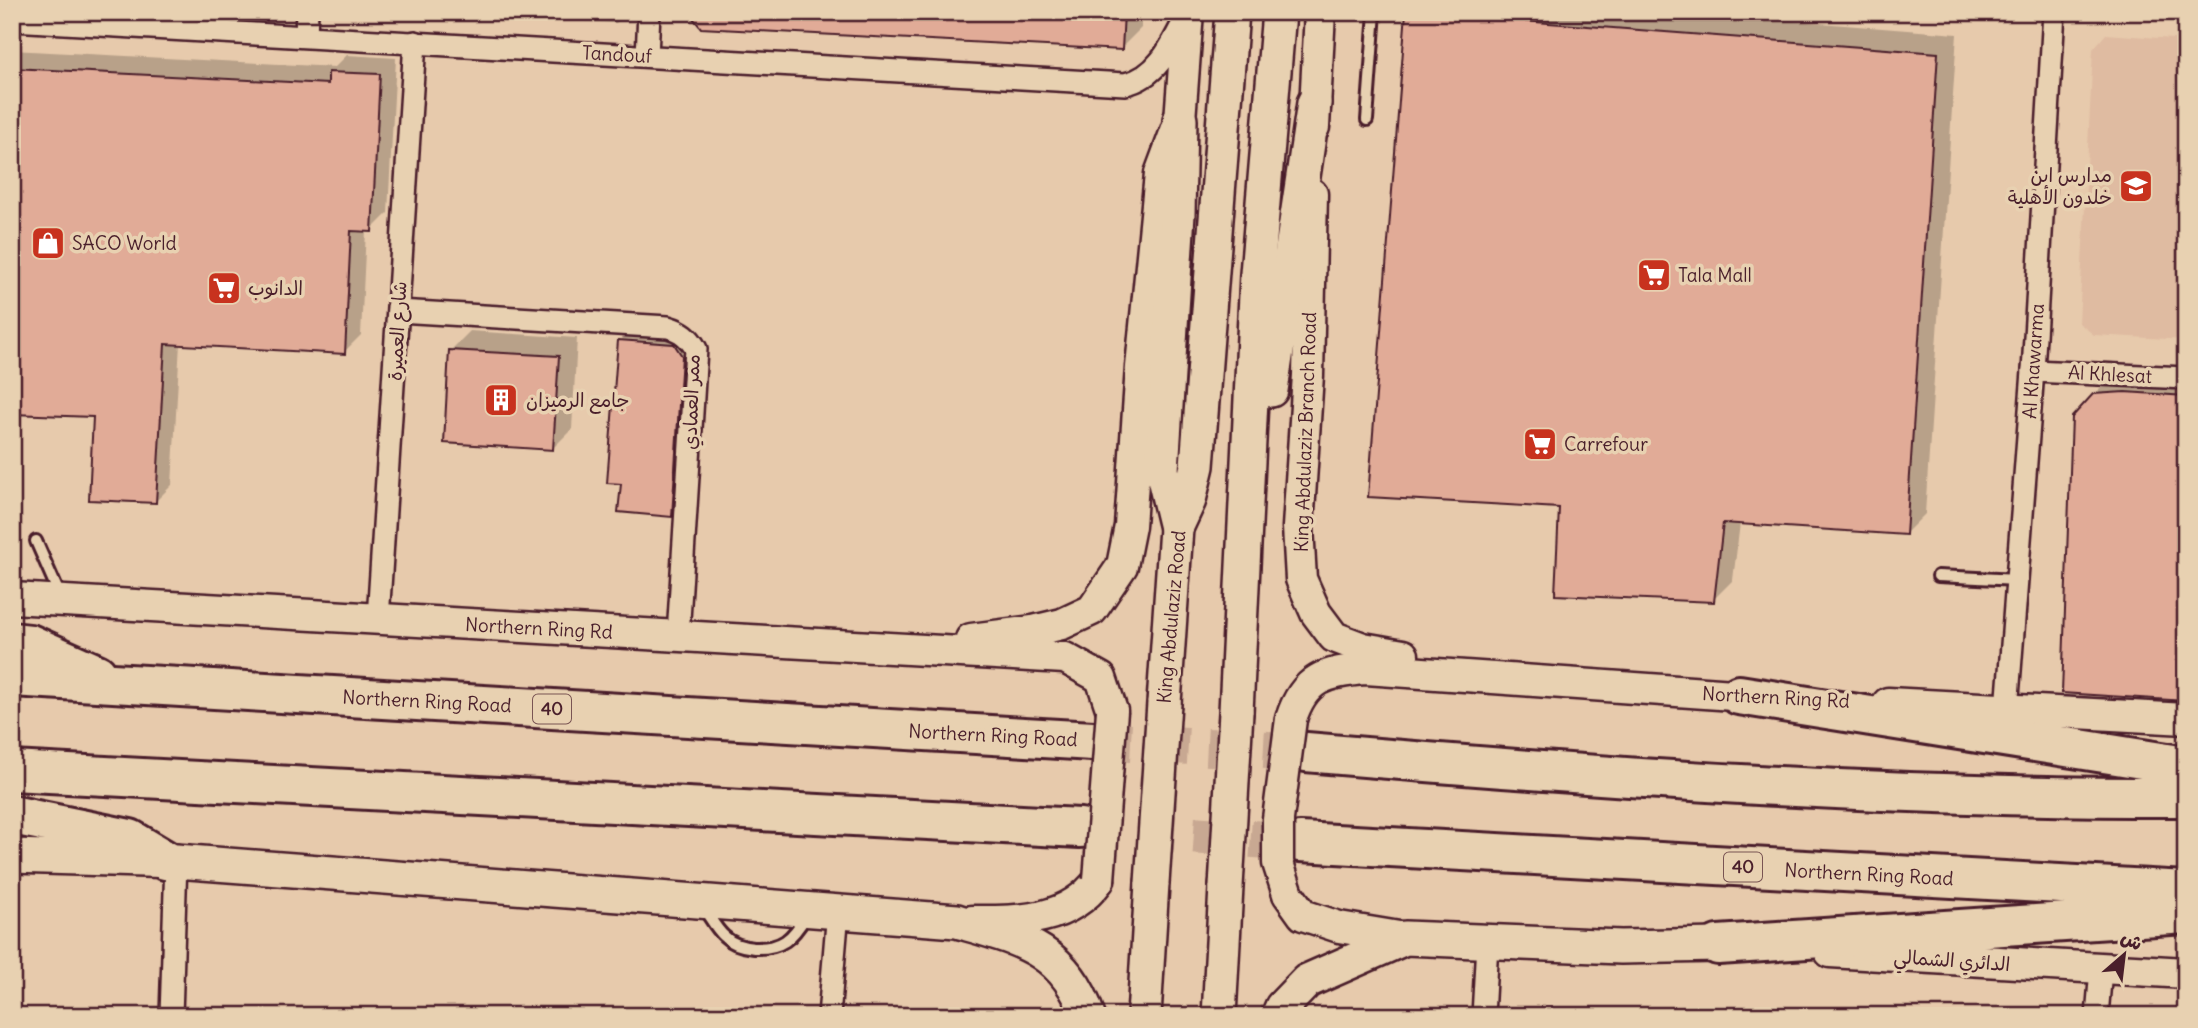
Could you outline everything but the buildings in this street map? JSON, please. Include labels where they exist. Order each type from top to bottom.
[{"type":"highway","points":[[12,642],[30,644],[118,683]]},
{"type":"highway","name":"Northern Ring Road","points":[[12,677],[1102,726]]},
{"type":"highway","points":[[1739,695],[2186,766]]},
{"type":"highway","points":[[1298,736],[1615,779],[2063,797],[2186,797]]},
{"type":"highway","points":[[12,771],[1080,828]]},
{"type":"highway","points":[[12,815],[130,839],[170,861]]},
{"type":"highway","name":"Northern Ring Road","points":[[1300,842],[2186,891]]},
{"type":"highway","points":[[1718,945],[2186,914]]},
{"type":"main road","name":"King Abdulaziz Road","points":[[1144,1016],[1176,528],[1189,500],[1197,466],[1232,12]]},
{"type":"main road","points":[[1219,1016],[1247,545],[1257,274],[1279,12]]},
{"type":"main road","points":[[1247,545],[1314,103]]},
{"type":"main road","points":[[1176,528],[1163,470],[1178,214],[1180,120]]},
{"type":"main road","points":[[12,856],[170,861],[957,921],[1014,938],[1043,951],[1063,969],[1080,994],[1088,1016]]},
{"type":"main road","points":[[1278,1016],[1282,1007],[1307,981],[1405,938],[1620,947],[1718,945]]},
{"type":"street","points":[[306,36],[307,12]]},
{"type":"street","points":[[647,56],[649,12]]},
{"type":"street","name":"King Abdulaziz Branch Road","points":[[1320,12],[1314,103],[1308,375],[1298,527],[1301,579],[1316,613],[1334,637],[1363,648],[1534,679]]},
{"type":"street","name":"Al Khawarma","points":[[2007,710],[2033,371],[2054,12]]},
{"type":"street","points":[[900,648],[1033,631],[1062,624],[1092,610],[1122,566],[1130,526],[1141,367],[1160,174],[1180,120],[1187,14]]},
{"type":"street","name":"Tandouf","points":[[12,20],[1125,84],[1139,81],[1149,73],[1171,46],[1187,14]]},
{"type":"street","name":"شارع العميرة","points":[[378,619],[415,42]]},
{"type":"street","name":"ممر العمادي","points":[[398,311],[668,327],[678,330],[692,341],[696,349],[678,636]]},
{"type":"street","name":"Al Khlesat","points":[[2033,371],[2186,378]]},
{"type":"street","name":"Northern Ring Rd","points":[[12,598],[1065,658],[1101,678],[1102,726]]},
{"type":"street","name":"Northern Ring Rd","points":[[1405,938],[1339,928],[1303,915],[1288,894],[1278,863],[1278,819],[1298,736],[1298,698],[1312,681],[1343,671],[1366,669],[1739,695],[2186,719]]},
{"type":"street","points":[[957,921],[1031,920],[1071,908],[1088,896],[1099,880],[1102,726]]},
{"type":"street","points":[[170,861],[170,1016]]},
{"type":"street","points":[[824,910],[829,1016]]},
{"type":"street","points":[[1483,1016],[1487,943]]},
{"type":"street","name":"الدائري الشمالي","points":[[1718,945],[2186,973]]},
{"type":"street","points":[[2098,1016],[2101,969]]},
{"type":"lane","points":[[1367,120],[1375,12]]},
{"type":"lane","points":[[36,541],[62,601]]},
{"type":"lane","points":[[1938,576],[2017,580]]},
{"type":"shaded area","name":"مدارس ابن خلدون الأهلية","points":[[2106,34],[2186,40],[2186,340],[2094,335],[2079,323],[2093,49]]},
{"type":"tunnel","points":[[1093,741],[1306,752]]},
{"type":"tunnel","points":[[1080,828],[1300,842]]},
{"type":"place","name":"مدارس ابن خلدون الأهلية","points":[[2136,186]]},
{"type":"place","name":"SACO World","points":[[48,243]]},
{"type":"place","name":"Tala Mall","points":[[1654,275]]},
{"type":"place","name":"الدانوب","points":[[224,288]]},
{"type":"place","name":"جامع الرميزان","points":[[501,400]]},
{"type":"place","name":"Carrefour","points":[[1540,444]]}]
